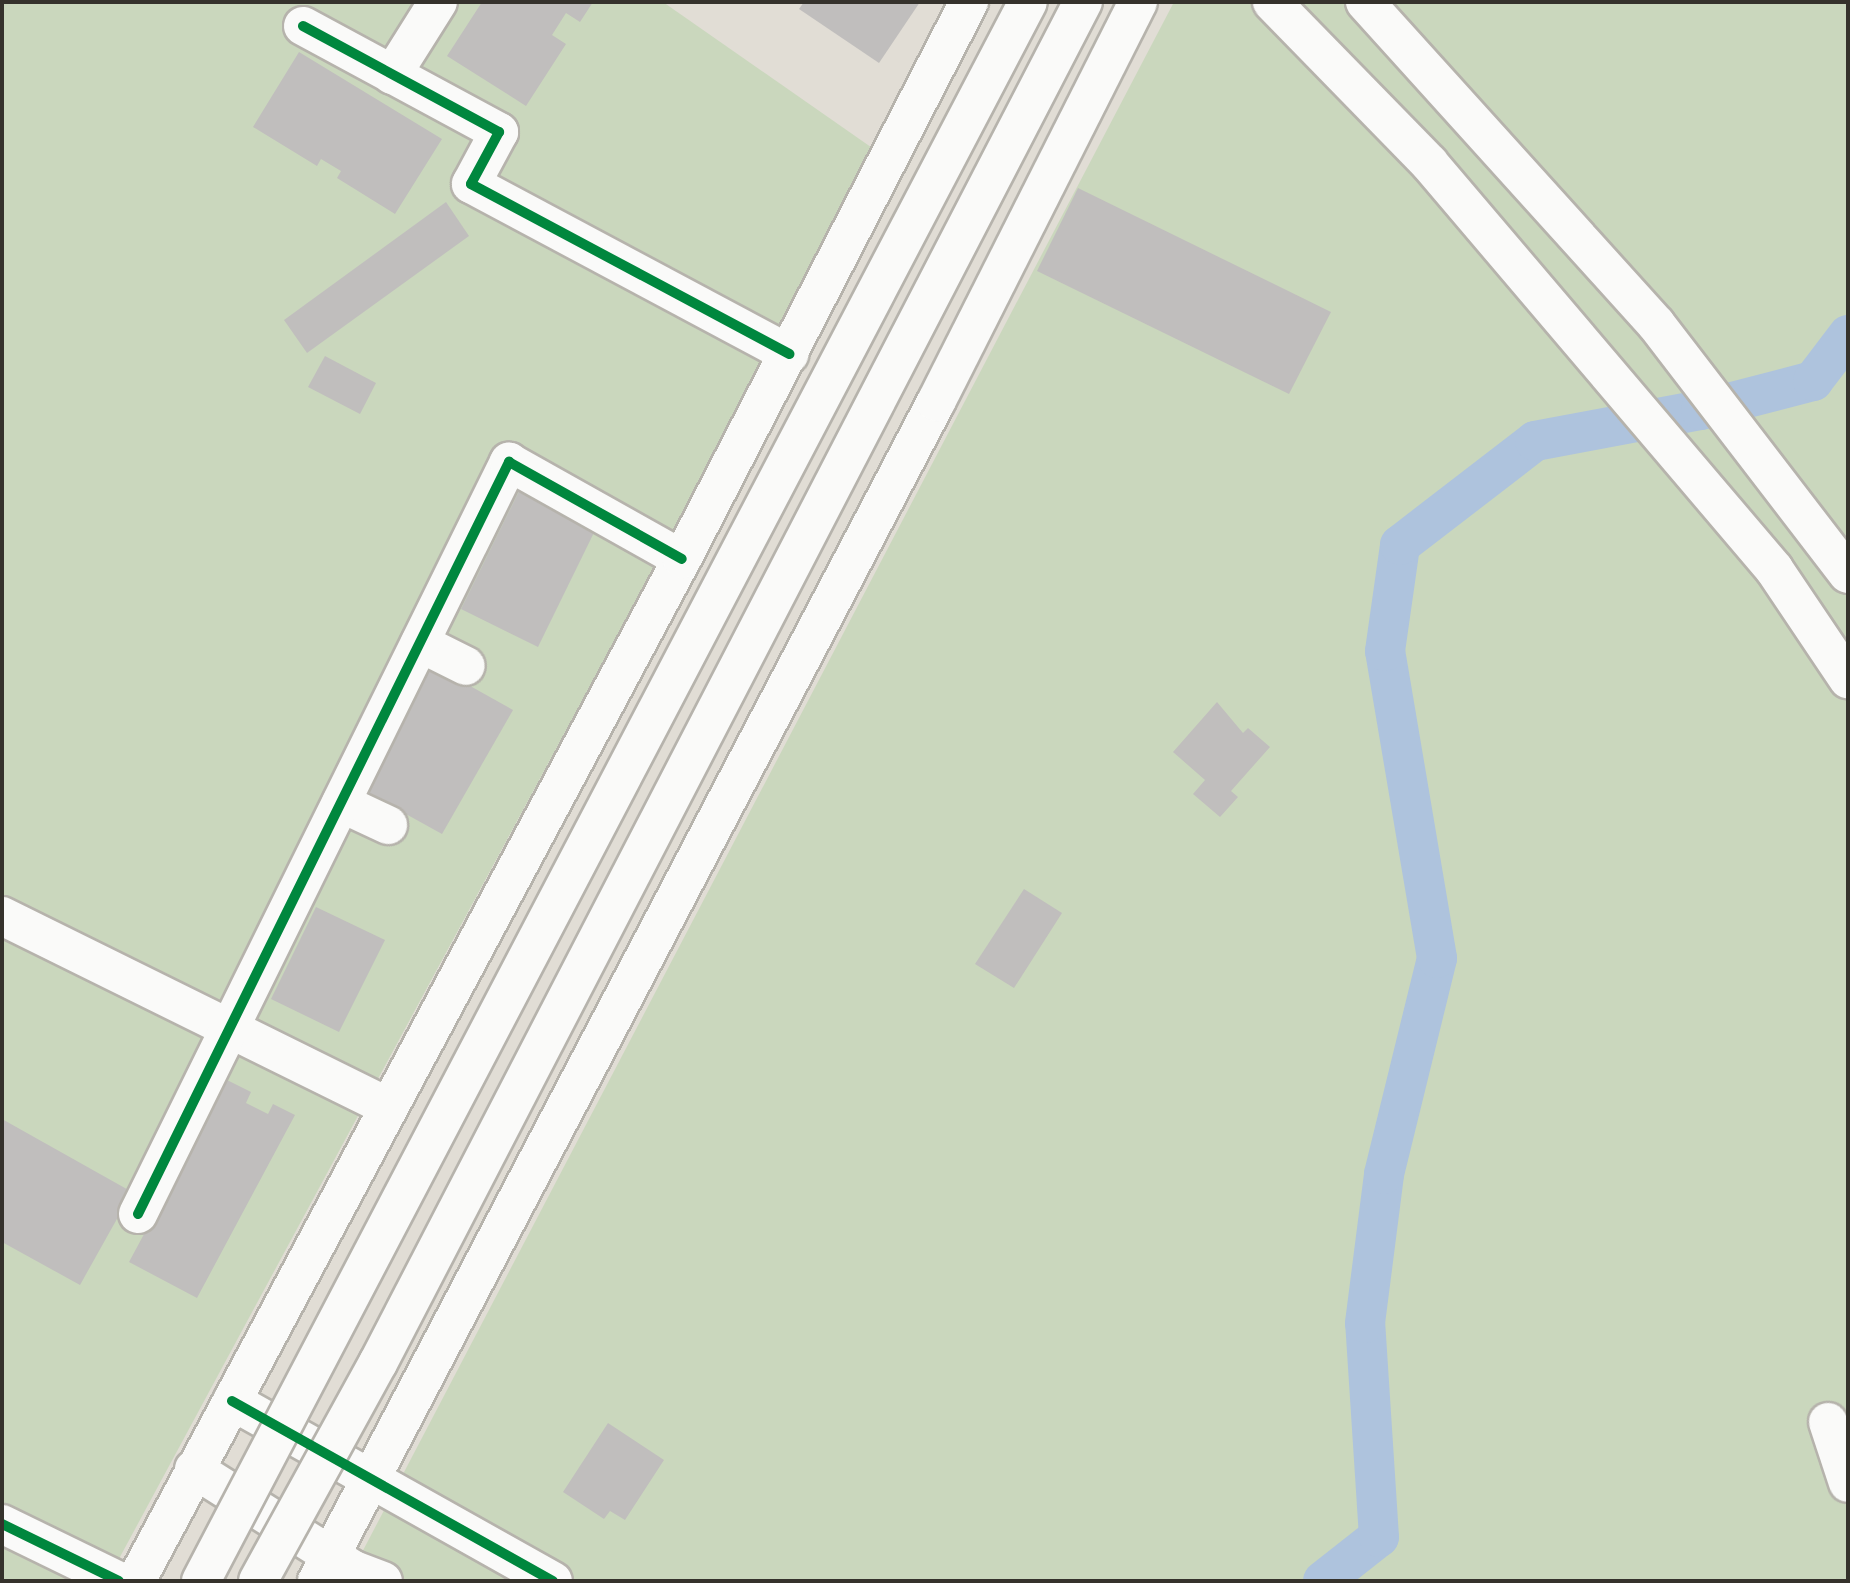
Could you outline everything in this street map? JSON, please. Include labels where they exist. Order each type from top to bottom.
[{"type":"main road","points":[[392,75],[438,2]]},
{"type":"main road","points":[[136,1581],[682,559],[790,354],[969,2]]},
{"type":"main road","points":[[201,1581],[1028,2]]},
{"type":"main road","points":[[258,1581],[1083,2]]},
{"type":"main road","points":[[324,1568],[923,427],[1138,2]]},
{"type":"main road","points":[[1272,2],[1429,163],[1774,569],[1848,679]]},
{"type":"main road","points":[[1366,2],[1656,324],[1848,574]]},
{"type":"main road","points":[[303,26],[499,132],[471,184],[790,354]]},
{"type":"main road","points":[[138,1214],[509,462],[682,559]]},
{"type":"main road","points":[[420,643],[466,666]]},
{"type":"main road","points":[[341,803],[388,825]]},
{"type":"main road","points":[[2,916],[231,1026],[388,1107]]},
{"type":"main road","points":[[232,1401],[370,1483],[553,1581]]},
{"type":"main road","points":[[1828,1422],[1848,1483]]},
{"type":"main road","points":[[194,1469],[324,1568],[383,1581]]},
{"type":"main road","points":[[2,1524],[118,1581]]},
{"type":"green space","points":[[2,2],[663,2],[878,152],[107,1581],[2,1581]]},
{"type":"green space","points":[[1174,2],[1848,2],[1848,1581],[347,1581]]},
{"type":"building","points":[[482,2],[593,2],[580,22],[566,13],[552,35],[566,44],[526,106],[447,56]]},
{"type":"building","points":[[804,2],[920,2],[879,63],[799,9]]},
{"type":"building","points":[[299,52],[442,139],[395,214],[337,178],[341,171],[321,159],[317,166],[253,127]]},
{"type":"building","points":[[1078,188],[1331,312],[1289,394],[1037,271]]},
{"type":"building","points":[[446,202],[469,236],[307,353],[284,320]]},
{"type":"building","points":[[325,356],[376,383],[360,414],[308,387]]},
{"type":"building","points":[[530,469],[607,506],[538,647],[461,609]]},
{"type":"building","points":[[429,663],[513,710],[442,834],[357,787]]},
{"type":"building","points":[[1217,702],[1243,733],[1248,728],[1270,747],[1231,791],[1238,797],[1220,817],[1193,794],[1205,780],[1173,752]]},
{"type":"building","points":[[1024,889],[1062,913],[1014,988],[975,964]]},
{"type":"building","points":[[316,907],[385,940],[339,1032],[271,999]]},
{"type":"building","points":[[227,1080],[251,1092],[246,1103],[268,1114],[273,1104],[295,1115],[197,1298],[129,1262]]},
{"type":"building","points":[[2,1119],[132,1192],[80,1285],[2,1242]]},
{"type":"building","points":[[608,1423],[664,1460],[625,1520],[610,1511],[604,1519],[563,1492]]},
{"type":"waterway","points":[[1323,1581],[1379,1537],[1365,1323],[1384,1174],[1437,958],[1385,651],[1400,545],[1535,441],[1701,410],[1813,381],[1848,335]]},
{"type":"cycle path","points":[[303,26],[499,132],[471,184],[790,354]]},
{"type":"cycle path","points":[[138,1214],[509,462],[682,559]]},
{"type":"cycle path","points":[[232,1401],[553,1581]]},
{"type":"cycle path","points":[[2,1524],[119,1581]]}]
